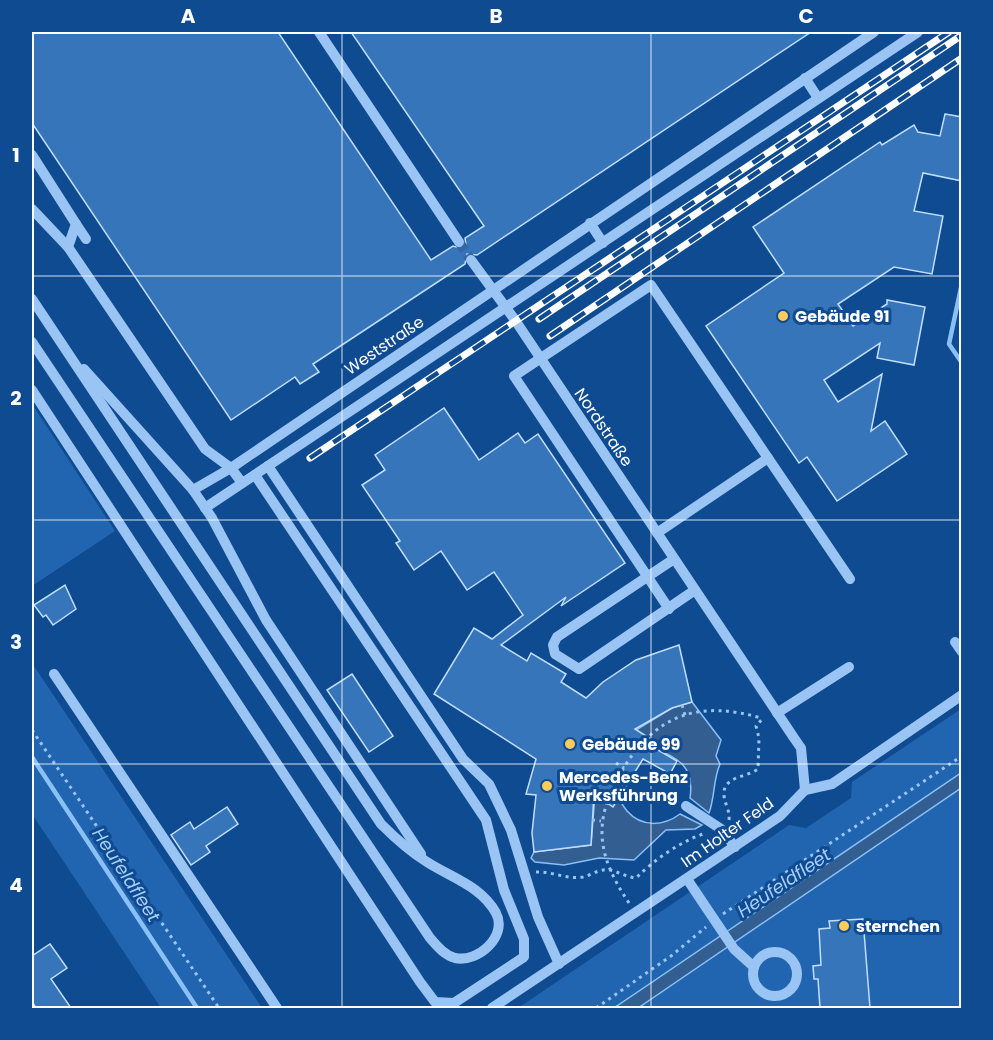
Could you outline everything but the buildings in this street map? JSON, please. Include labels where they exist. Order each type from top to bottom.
[{"type":"street","points":[[319,32],[459,242]]},
{"type":"street","name":"Weststraße","points":[[193,490],[231,468],[874,32]]},
{"type":"street","points":[[205,508],[918,32]]},
{"type":"street","points":[[805,78],[818,98]]},
{"type":"street","points":[[32,155],[86,239]]},
{"type":"street","points":[[32,209],[68,247],[205,449],[231,468],[242,483]]},
{"type":"street","points":[[68,247],[76,224]]},
{"type":"street","points":[[590,224],[603,243]]},
{"type":"street","name":"Nordstraße","points":[[471,260],[507,308],[777,713]]},
{"type":"street","points":[[669,609],[514,376],[651,285],[850,579]]},
{"type":"street","points":[[32,299],[361,796],[400,843],[426,862],[486,897],[497,916],[499,927],[496,938],[482,952],[468,957],[455,958],[440,950],[430,938],[32,342]]},
{"type":"street","points":[[60,341],[193,490],[266,620],[426,862]]},
{"type":"street","points":[[32,390],[420,982],[435,1002],[454,1003],[524,957],[524,939],[504,890],[486,820],[255,475]]},
{"type":"street","points":[[657,533],[768,458]]},
{"type":"street","points":[[268,466],[463,759],[489,784],[511,830],[537,917],[559,964]]},
{"type":"street","points":[[674,559],[557,637],[553,645],[555,654],[579,669],[695,590]]},
{"type":"street","points":[[849,667],[777,713],[801,748],[805,790],[832,784],[962,695]]},
{"type":"street","points":[[54,675],[277,1008]]},
{"type":"street","name":"Im Holter Feld","points":[[492,1008],[780,816],[805,790]]},
{"type":"street","points":[[686,807],[721,829],[735,847]]},
{"type":"street","points":[[687,879],[734,949],[754,967],[754,981],[758,988],[770,995],[784,993],[794,984],[796,969],[794,963],[783,953],[769,953],[762,956],[754,967]]},
{"type":"path","points":[[682,705],[685,715]]},
{"type":"path","points":[[636,913],[609,870],[602,841],[601,821],[611,787],[640,742],[662,725],[685,715],[718,710],[760,718],[777,713]]},
{"type":"path","points":[[522,872],[583,877],[599,870],[609,870],[625,877],[636,878],[646,868],[687,839],[721,829],[729,820],[730,812],[724,798],[725,786],[731,779],[750,775],[758,769],[759,738],[756,726],[760,718]]},
{"type":"path","points":[[32,730],[219,1008]]},
{"type":"path","points":[[596,1008],[962,756]]},
{"type":"path","points":[[616,762],[624,768]]},
{"type":"path","points":[[592,820],[601,821]]},
{"type":"shaded area","points":[[32,404],[115,531],[32,586]]},
{"type":"shaded area","points":[[32,663],[262,1008],[161,1008],[32,814]]},
{"type":"shaded area","points":[[692,702],[721,740],[716,756],[720,764],[709,813],[690,798],[689,774],[684,766],[670,755],[640,742],[636,730],[672,708]]},
{"type":"shaded area","points":[[961,709],[961,773],[614,1008],[518,1008],[789,825],[806,828],[851,798],[852,782]]},
{"type":"shaded area","points":[[961,773],[961,788],[638,1008],[614,1008]]},
{"type":"shaded area","points":[[611,787],[627,811],[633,817],[646,823],[660,823],[680,814],[702,825],[695,829],[666,830],[634,860],[599,858],[564,865],[535,862],[531,858],[534,852],[591,845],[595,795]]},
{"type":"shaded area","points":[[961,788],[961,1008],[638,1008]]},
{"type":"waterway","points":[[962,283],[949,344],[962,363]]},
{"type":"waterway","name":"Heufeldfleet","points":[[32,757],[197,1008]]},
{"type":"tunnel","points":[[459,242],[471,260]]},
{"type":"railway","points":[[310,458],[949,32]]},
{"type":"railway","points":[[539,319],[962,35]]},
{"type":"railway","points":[[550,336],[962,58]]},
{"type":"place","name":"Gebäude 91","points":[[783,316]]},
{"type":"place","name":"Gebäude 99","points":[[570,744]]},
{"type":"place","name":"Mercedes-Benz Werksführung","points":[[547,786]]},
{"type":"place","name":"sternchen","points":[[844,926]]}]
